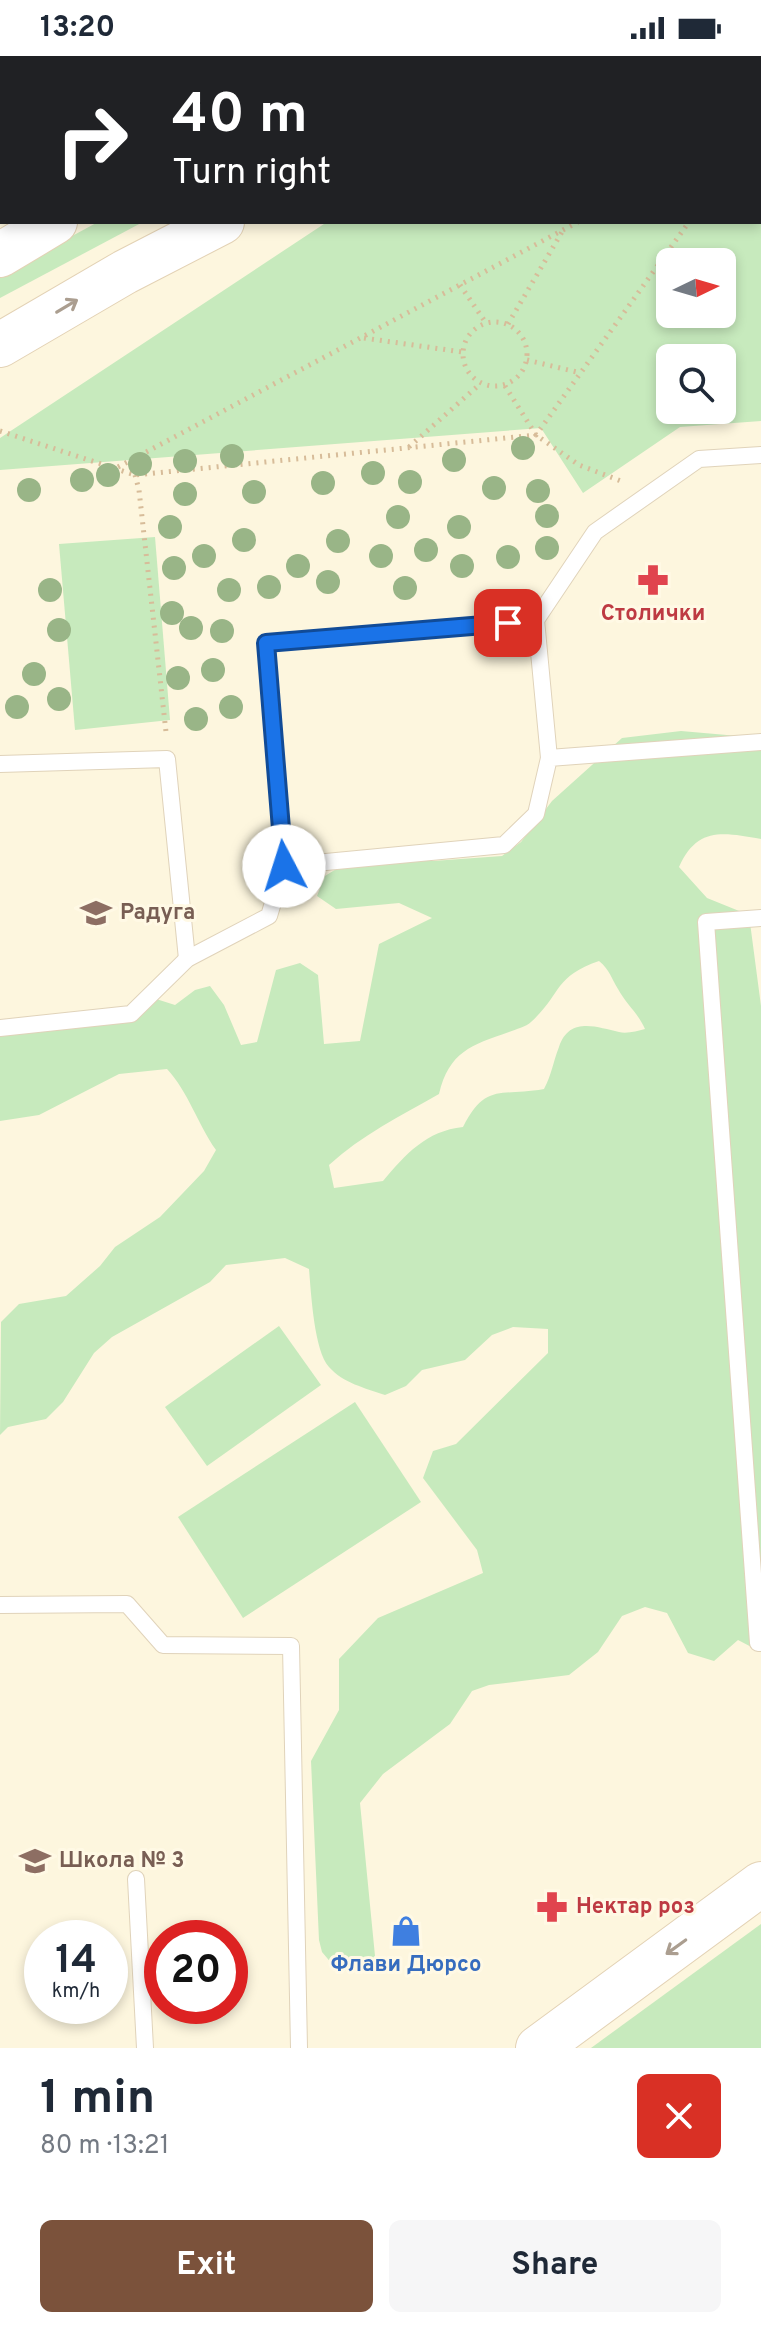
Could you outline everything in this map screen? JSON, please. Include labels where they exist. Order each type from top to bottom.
[{"type":"main road","points":[[0,255],[52,224]]},
{"type":"main road","points":[[0,345],[125,272],[218,224]]},
{"type":"main road","points":[[538,2048],[761,1884]]},
{"type":"lane","points":[[284,866],[504,845],[536,814],[549,758],[536,620],[595,532],[699,459],[761,455]]},
{"type":"lane","points":[[0,1028],[131,1014],[187,959],[269,916],[284,866],[266,643],[536,620]]},
{"type":"lane","points":[[549,758],[761,742]]},
{"type":"lane","points":[[0,764],[167,759],[187,959]]},
{"type":"lane","points":[[761,918],[706,922],[758,1643],[761,1643]]},
{"type":"lane","points":[[0,1605],[127,1604],[163,1645],[291,1646],[299,2048]]},
{"type":"lane","points":[[136,1879],[145,2048]]},
{"type":"path","points":[[117,467],[574,224]]},
{"type":"path","points":[[0,431],[135,475],[536,435],[688,224]]},
{"type":"path","points":[[508,324],[562,231]]},
{"type":"path","points":[[460,285],[486,323]]},
{"type":"path","points":[[486,323],[508,324],[520,333],[526,346],[527,360],[520,376],[505,386],[480,384],[466,371],[462,352],[469,333],[486,323]]},
{"type":"path","points":[[362,337],[462,352]]},
{"type":"path","points":[[527,360],[581,373]]},
{"type":"path","points":[[408,448],[480,384]]},
{"type":"path","points":[[505,386],[536,435],[579,465],[651,493]]},
{"type":"path","points":[[135,475],[143,523],[167,759]]},
{"type":"green space","points":[[94,224],[139,224],[0,298],[0,275]]},
{"type":"green space","points":[[324,224],[761,224],[761,421],[736,423],[736,344],[656,344],[656,424],[720,424],[680,427],[583,493],[541,428],[0,470],[0,438]]},
{"type":"green space","points":[[155,537],[170,720],[75,730],[59,544]]},
{"type":"green space","points":[[681,731],[761,738],[761,839],[712,835],[694,845],[679,867],[707,898],[749,915],[761,1006],[761,1652],[738,1640],[714,1661],[688,1653],[667,1613],[645,1607],[622,1616],[598,1652],[569,1675],[489,1685],[472,1691],[450,1724],[383,1774],[360,1803],[375,1956],[365,1971],[338,1971],[322,1952],[319,1940],[311,1761],[339,1710],[339,1659],[378,1618],[483,1573],[477,1550],[423,1478],[433,1451],[456,1444],[548,1353],[548,1329],[513,1327],[492,1335],[465,1360],[422,1370],[406,1386],[385,1395],[341,1377],[324,1359],[314,1321],[309,1269],[285,1258],[226,1265],[210,1282],[112,1337],[94,1353],[63,1402],[46,1419],[8,1427],[0,1435],[1,1322],[19,1304],[66,1296],[100,1266],[115,1247],[160,1217],[204,1171],[216,1150],[167,1069],[119,1074],[39,1115],[0,1121],[0,1022],[90,1018],[153,998],[175,1005],[195,990],[210,986],[224,1005],[241,1045],[257,1042],[276,970],[300,963],[318,975],[324,1044],[360,1041],[379,944],[432,918],[399,903],[336,909],[317,896],[325,876],[365,851],[387,858],[433,861],[502,856],[521,842],[552,801],[622,738]],"holes":[[[599,961],[645,1029],[622,1033],[577,1027],[564,1037],[544,1089],[487,1097],[479,1103],[463,1127],[438,1133],[418,1145],[383,1181],[334,1188],[329,1165],[368,1135],[439,1094],[449,1068],[464,1052],[483,1041],[529,1024],[565,980]]]},
{"type":"green space","points":[[279,1326],[321,1385],[207,1466],[165,1407]]},
{"type":"green space","points":[[355,1402],[421,1502],[243,1618],[178,1517]]},
{"type":"green space","points":[[761,1924],[761,2048],[591,2048]]},
{"type":"place","name":"Столички","points":[[653,580]]},
{"type":"place","name":"Радуга","points":[[96,913]]},
{"type":"place","name":"Школа № 3","points":[[35,1861]]},
{"type":"place","name":"Нектар роз","points":[[552,1907]]},
{"type":"place","name":"Флави Дюрсо","points":[[406,1931]]},
{"type":"route","points":[[284,866],[266,643],[508,623]]}]
